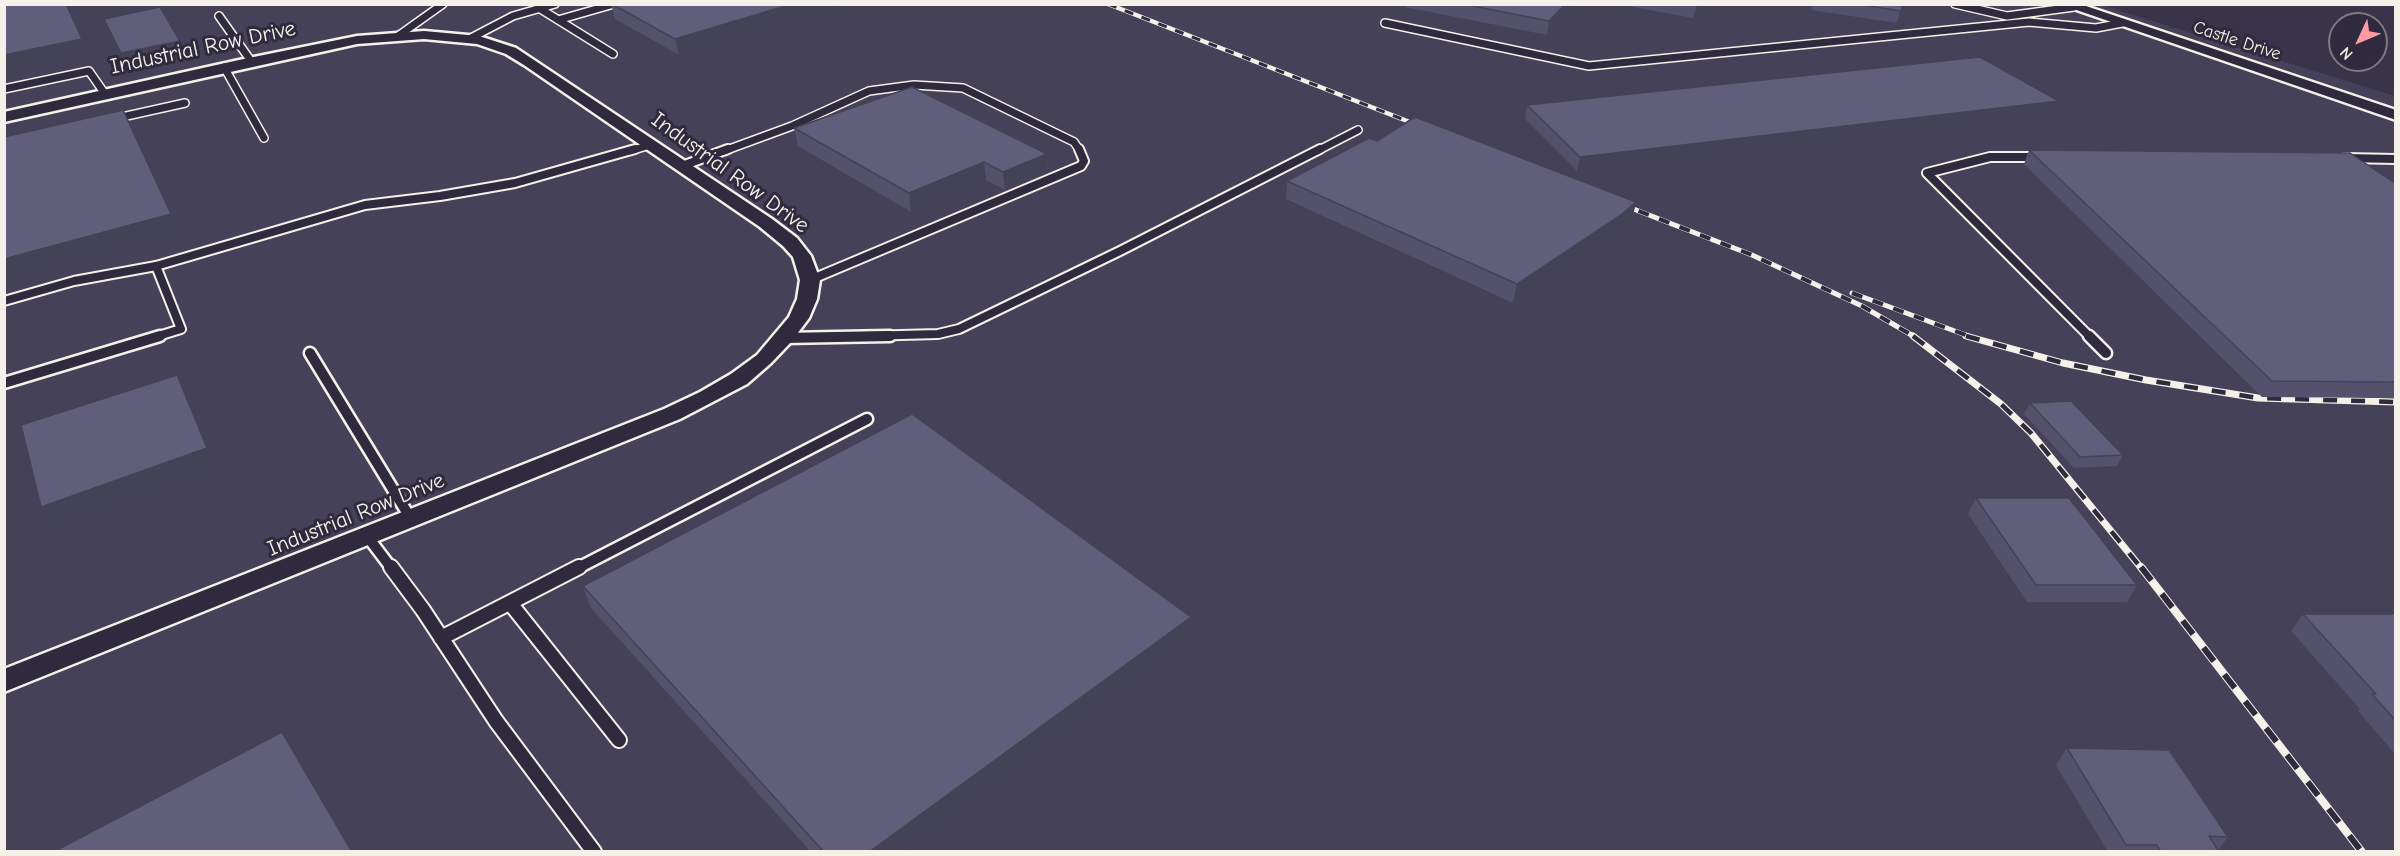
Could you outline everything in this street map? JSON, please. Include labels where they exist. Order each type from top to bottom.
[{"type":"street","name":"Castle Drive","points":[[2069,6],[2396,115]]},
{"type":"street","name":"Industrial Row Drive","points":[[4,117],[251,61],[357,40],[424,35],[469,39],[511,51],[790,242],[802,256],[810,280],[803,309],[784,338],[764,359],[739,379],[690,406],[4,681]]},
{"type":"lane","points":[[399,36],[443,4]]},
{"type":"lane","points":[[469,39],[497,23],[555,4]]},
{"type":"lane","points":[[558,20],[614,4]]},
{"type":"lane","points":[[1955,4],[2007,16],[2069,6]]},
{"type":"lane","points":[[539,9],[613,54]]},
{"type":"lane","points":[[219,16],[251,61]]},
{"type":"lane","points":[[1385,23],[1589,66],[2029,22],[2096,28],[2122,24]]},
{"type":"lane","points":[[224,67],[264,138]]},
{"type":"lane","points":[[4,89],[89,71],[97,79],[105,94]]},
{"type":"lane","points":[[682,166],[792,126],[869,91],[914,85],[963,88],[1053,130],[1074,142],[1081,152],[1084,161],[1081,166],[810,280]]},
{"type":"lane","points":[[106,121],[185,103]]},
{"type":"lane","points":[[784,338],[938,334],[959,329],[1110,256],[1358,130]]},
{"type":"lane","points":[[4,301],[74,281],[156,266],[365,205],[441,196],[515,183],[650,145]]},
{"type":"lane","points":[[2048,157],[1990,157],[1927,173],[2106,353]]},
{"type":"lane","points":[[2337,158],[2396,159]]},
{"type":"lane","points":[[4,383],[181,329],[156,266]]},
{"type":"lane","points":[[310,353],[411,519]]},
{"type":"lane","points":[[441,638],[867,419]]},
{"type":"lane","points":[[367,536],[441,638],[496,721],[594,852]]},
{"type":"lane","points":[[510,603],[619,740]]},
{"type":"shaded area","points":[[2098,4],[2395,96],[2395,851],[5,852],[5,5]]},
{"type":"building","points":[[4,4],[66,4],[82,39],[4,55]]},
{"type":"building","points":[[612,4],[792,4],[675,39]]},
{"type":"building","points":[[1463,4],[1565,4],[1549,21]]},
{"type":"building","points":[[1856,4],[1902,4],[1901,11]]},
{"type":"building","points":[[160,7],[180,41],[121,53],[104,19]]},
{"type":"building","points":[[1980,57],[2059,101],[1580,157],[1527,105]]},
{"type":"building","points":[[912,87],[1047,154],[1003,172],[984,162],[909,193],[794,128]]},
{"type":"building","points":[[123,110],[171,214],[4,259],[4,137]]},
{"type":"building","points":[[1415,117],[1636,202],[1622,214],[1517,284],[1287,181],[1369,138],[1377,141]]},
{"type":"building","points":[[2029,150],[2350,153],[2396,184],[2396,382],[2272,381]]},
{"type":"building","points":[[177,375],[207,448],[41,507],[21,425]]},
{"type":"building","points":[[2071,401],[2123,455],[2080,457],[2030,403]]},
{"type":"building","points":[[912,414],[1191,617],[869,852],[824,852],[583,586]]},
{"type":"building","points":[[1976,498],[2069,498],[2137,585],[2036,585]]},
{"type":"building","points":[[2303,614],[2396,614],[2396,721],[2372,694],[2376,694]]},
{"type":"building","points":[[282,732],[352,852],[53,852]]},
{"type":"building","points":[[2067,748],[2169,750],[2228,837],[2209,836],[2219,852],[2161,852],[2157,845],[2126,845]]},
{"type":"railway","points":[[1108,4],[1425,128]]},
{"type":"railway","points":[[1618,203],[1752,255],[1862,306],[1915,337]]},
{"type":"railway","points":[[1852,293],[1971,337]]},
{"type":"railway","points":[[1913,336],[2001,404],[2031,433],[2142,569]]},
{"type":"railway","points":[[1966,336],[2063,363],[2146,380],[2258,398],[2396,402]]},
{"type":"railway","points":[[2141,567],[2362,852]]}]
